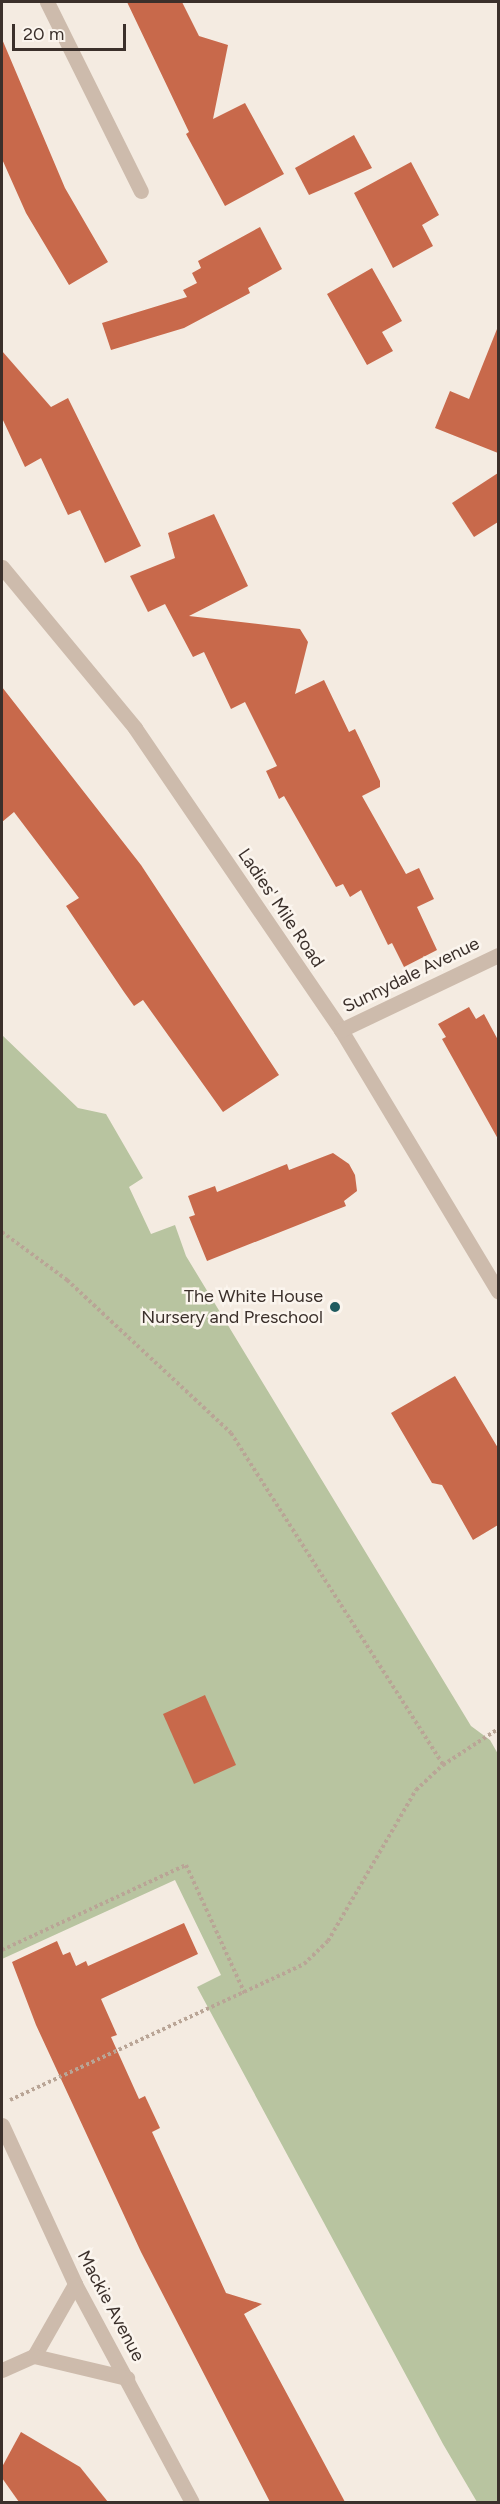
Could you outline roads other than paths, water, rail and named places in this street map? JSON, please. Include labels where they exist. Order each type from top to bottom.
[{"type":"street","points":[[47,2],[141,191]]},
{"type":"street","name":"Ladies' Mile Road","points":[[2,567],[135,728],[341,1030],[498,1292]]},
{"type":"street","name":"Sunnydale Avenue","points":[[341,1030],[498,955]]},
{"type":"street","name":"Mackie Avenue","points":[[2,2125],[75,2284],[192,2502]]},
{"type":"street","points":[[2,2370],[34,2356],[75,2284]]},
{"type":"street","points":[[34,2356],[127,2378]]},
{"type":"place","name":"The White House Nursery and Preschool","points":[[335,1307]]}]
